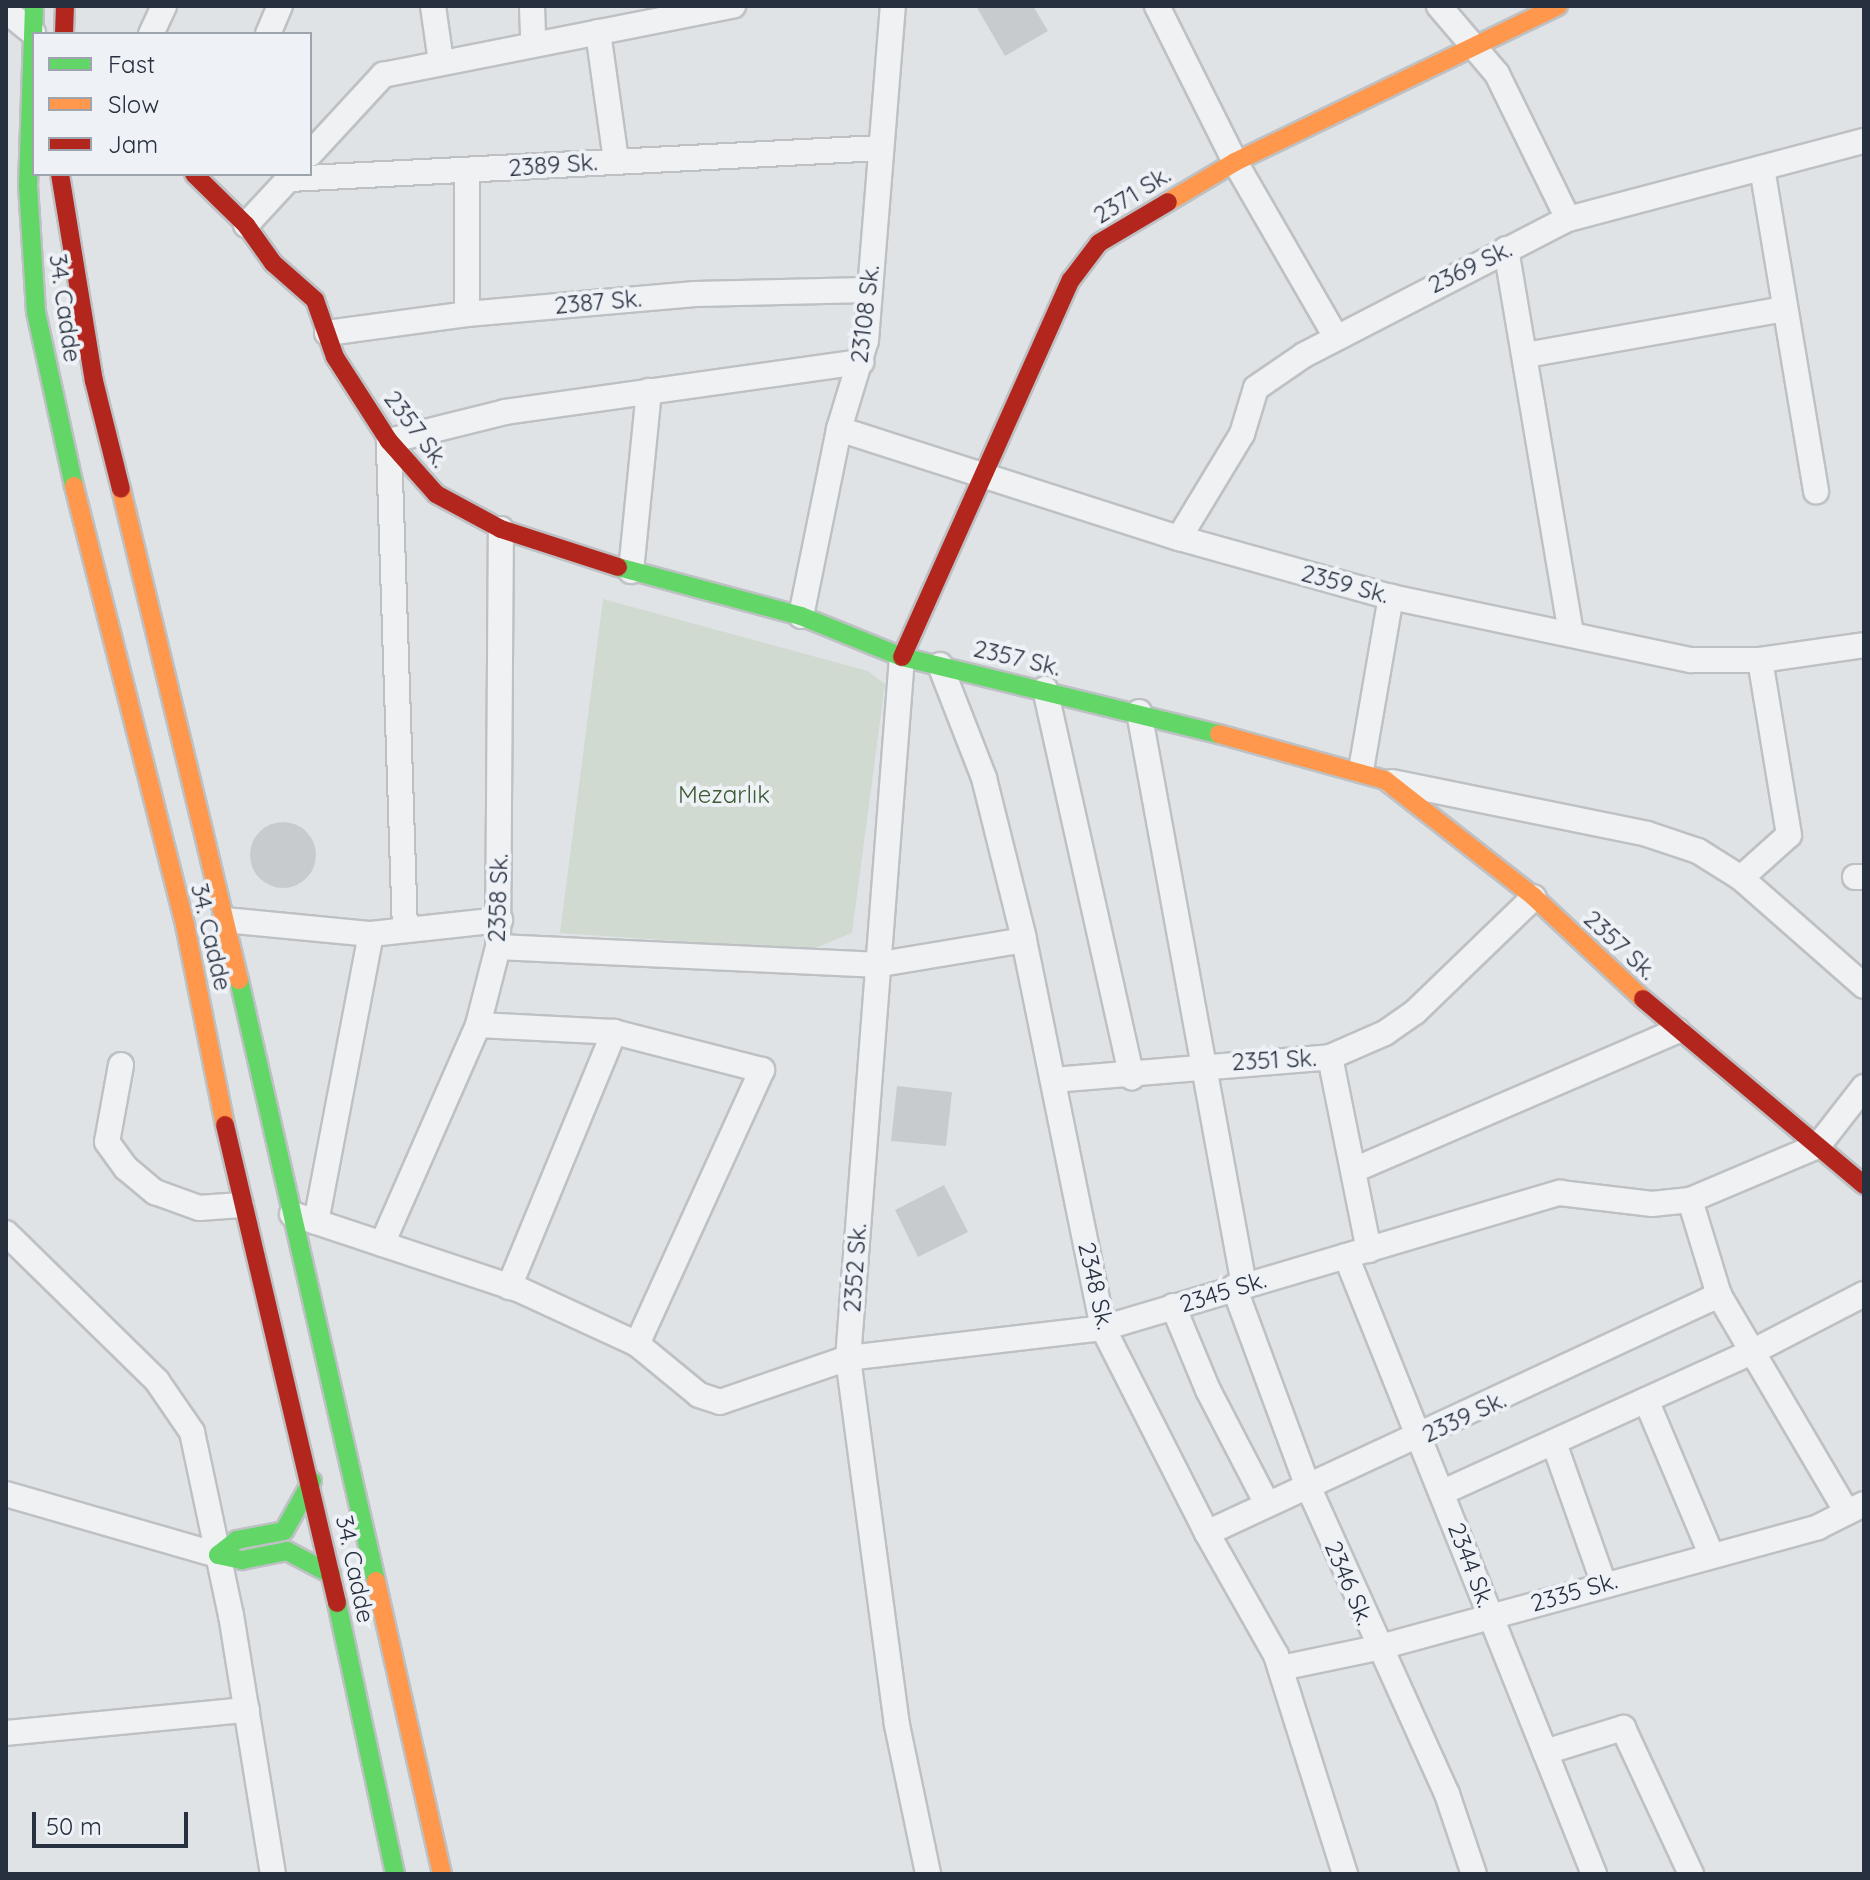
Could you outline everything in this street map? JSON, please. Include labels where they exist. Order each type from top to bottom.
[{"type":"main road","name":"34. Cadde","points":[[33,32],[34,6]]},
{"type":"main road","points":[[65,32],[71,7]]},
{"type":"main road","name":"2371 Sk.","points":[[902,657],[980,475],[1071,280],[1099,243],[1235,162],[1473,47],[1543,9]]},
{"type":"main road","name":"34. Cadde","points":[[32,63],[28,185],[36,312],[93,572],[185,925],[241,1205],[312,1481],[395,1874]]},
{"type":"main road","name":"34. Cadde","points":[[60,176],[94,381],[225,920],[442,1874]]},
{"type":"main road","name":"2357 Sk.","points":[[200,176],[246,225],[273,263],[315,300],[335,357],[389,441],[436,494],[501,529],[631,571],[801,616],[902,657],[1139,712],[1361,770],[1385,780],[1534,897],[1677,1031],[1864,1185]]},
{"type":"main road","points":[[218,1555],[237,1540],[284,1531],[312,1481]]},
{"type":"main road","points":[[218,1555],[242,1560],[287,1551],[331,1574]]},
{"type":"street","points":[[152,32],[164,6]]},
{"type":"street","points":[[269,32],[280,6]]},
{"type":"street","points":[[433,6],[441,62]]},
{"type":"street","points":[[532,6],[533,44]]},
{"type":"street","points":[[312,152],[383,75],[598,32],[658,13],[733,6]]},
{"type":"street","name":"23108 Sk.","points":[[801,616],[839,429],[862,362],[893,6]]},
{"type":"street","points":[[1157,6],[1235,162],[1336,337]]},
{"type":"street","points":[[1439,6],[1497,74],[1568,219]]},
{"type":"street","points":[[6,11],[32,32]]},
{"type":"street","points":[[598,32],[616,160]]},
{"type":"street","name":"2369 Sk.","points":[[1179,538],[1242,434],[1256,388],[1336,337],[1568,219],[1864,141]]},
{"type":"street","name":"2389 Sk.","points":[[312,175],[467,171],[616,160],[881,148]]},
{"type":"street","points":[[1762,168],[1783,309],[1816,492]]},
{"type":"street","points":[[467,171],[467,314]]},
{"type":"street","name":"2389 Sk.","points":[[246,225],[291,176]]},
{"type":"street","points":[[1506,249],[1571,633]]},
{"type":"street","name":"2387 Sk.","points":[[327,333],[467,314],[695,294],[870,290]]},
{"type":"street","points":[[1526,355],[1783,309]]},
{"type":"street","points":[[405,930],[389,441],[505,412],[862,362]]},
{"type":"street","points":[[631,571],[649,391]]},
{"type":"street","name":"2359 Sk.","points":[[839,429],[1179,538],[1391,597],[1691,660],[1760,660],[1864,645]]},
{"type":"street","name":"2358 Sk.","points":[[382,1244],[478,1025],[498,947],[501,529]]},
{"type":"street","points":[[1361,770],[1391,597]]},
{"type":"street","name":"2352 Sk.","points":[[902,657],[875,965],[848,1358],[897,1725],[928,1874]]},
{"type":"street","points":[[1741,878],[1789,835],[1760,660]]},
{"type":"street","name":"2348 Sk.","points":[[940,665],[984,778],[1024,940],[1103,1328],[1207,1533],[1281,1668],[1345,1874]]},
{"type":"street","points":[[1045,689],[1132,1077]]},
{"type":"street","name":"2346 Sk.","points":[[1139,712],[1239,1286],[1307,1484],[1377,1648],[1447,1794],[1474,1874]]},
{"type":"street","points":[[1385,780],[1647,834],[1698,851],[1741,878],[1864,986]]},
{"type":"street","name":"2351 Sk.","points":[[1053,1080],[1132,1077],[1201,1067],[1330,1057],[1385,1033],[1415,1012],[1534,897]]},
{"type":"street","points":[[225,920],[371,934],[500,920]]},
{"type":"street","points":[[316,1222],[371,934]]},
{"type":"street","points":[[498,947],[875,965],[1024,940]]},
{"type":"street","points":[[478,1025],[614,1032],[762,1070],[748,1108],[637,1344]]},
{"type":"street","points":[[1354,1170],[1677,1031]]},
{"type":"street","points":[[509,1287],[614,1032]]},
{"type":"street","name":"2344 Sk.","points":[[1330,1057],[1354,1170],[1358,1253],[1418,1439],[1443,1492],[1594,1874]]},
{"type":"street","points":[[121,1065],[107,1142],[126,1168],[155,1192],[199,1208],[241,1205]]},
{"type":"street","points":[[1818,1146],[1864,1087]]},
{"type":"street","name":"2345 Sk.","points":[[292,1214],[509,1287],[637,1344],[699,1395],[720,1402],[848,1358],[1103,1328],[1560,1193],[1652,1204],[1690,1200],[1818,1146]]},
{"type":"street","points":[[1690,1200],[1719,1295],[1752,1352],[1856,1508]]},
{"type":"street","points":[[6,1233],[157,1381],[192,1432],[247,1710],[273,1874]]},
{"type":"street","points":[[1443,1492],[1752,1352],[1864,1294]]},
{"type":"street","name":"2339 Sk.","points":[[1207,1533],[1307,1484],[1418,1439],[1719,1295]]},
{"type":"street","points":[[1173,1306],[1208,1390],[1267,1504]]},
{"type":"street","points":[[1646,1400],[1711,1554]]},
{"type":"street","points":[[1554,1443],[1604,1584]]},
{"type":"street","points":[[6,1494],[218,1555]]},
{"type":"street","name":"2335 Sk.","points":[[1281,1668],[1377,1648],[1818,1527],[1856,1508]]},
{"type":"street","points":[[6,1733],[247,1710]]},
{"type":"street","points":[[1545,1752],[1623,1728],[1691,1874]]},
{"type":"green space","name":"Mezarlık","points":[[603,599],[868,671],[885,684],[852,933],[810,950],[560,933]]},
{"type":"building","points":[[976,6],[1033,6],[1048,31],[1005,56]]},
{"type":"building","points":[[289,822],[307,831],[314,842],[314,868],[307,879],[296,886],[277,888],[259,879],[252,868],[250,849],[259,831],[270,824]]},
{"type":"building","points":[[897,1086],[952,1092],[946,1146],[891,1141]]},
{"type":"building","points":[[944,1185],[968,1232],[918,1257],[895,1210]]},
{"type":"traffic: fast","points":[[33,32],[34,6]]},
{"type":"traffic: fast","points":[[32,66],[28,185],[36,312],[74,486]]},
{"type":"traffic: fast","points":[[618,567],[801,616],[902,657],[1219,734]]},
{"type":"traffic: fast","points":[[239,980],[376,1581]]},
{"type":"traffic: fast","points":[[312,1481],[284,1531],[237,1540],[218,1555],[242,1560],[287,1551],[331,1574]]},
{"type":"traffic: fast","points":[[337,1603],[395,1874]]},
{"type":"traffic: slow","points":[[1168,202],[1235,162],[1558,6]]},
{"type":"traffic: slow","points":[[74,486],[185,925],[225,1125]]},
{"type":"traffic: slow","points":[[121,489],[239,980]]},
{"type":"traffic: slow","points":[[1219,734],[1385,780],[1534,897],[1643,999]]},
{"type":"traffic: slow","points":[[376,1581],[442,1874]]},
{"type":"traffic: jam","points":[[64,32],[65,6]]},
{"type":"traffic: jam","points":[[60,176],[94,381],[121,489]]},
{"type":"traffic: jam","points":[[196,176],[246,225],[273,263],[315,300],[335,357],[389,441],[436,494],[501,529],[618,567]]},
{"type":"traffic: jam","points":[[902,657],[1071,280],[1099,243],[1168,202]]},
{"type":"traffic: jam","points":[[1643,999],[1864,1185]]},
{"type":"traffic: jam","points":[[225,1125],[337,1603]]}]
